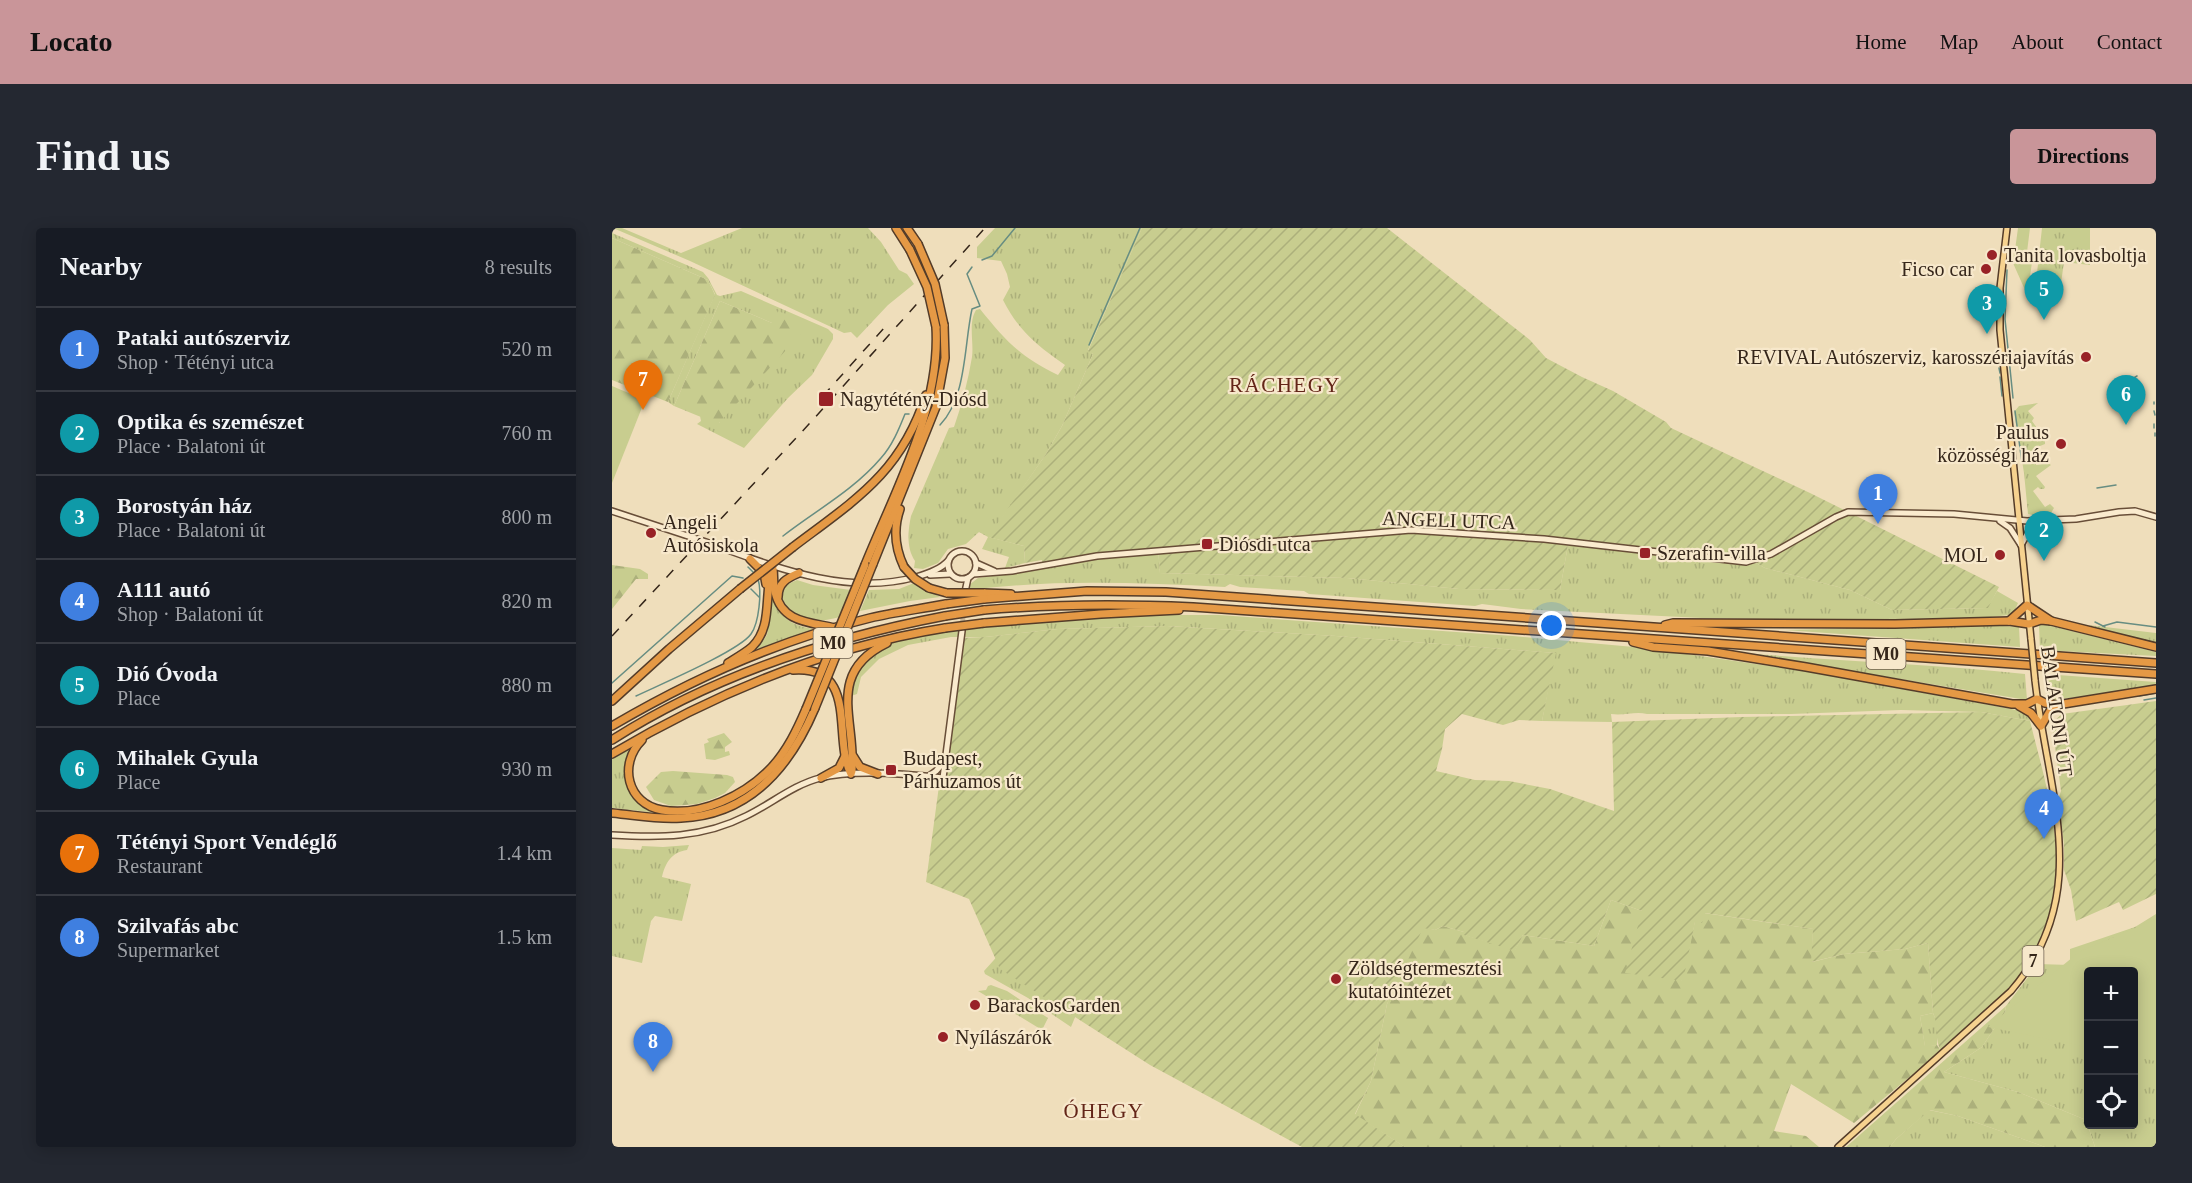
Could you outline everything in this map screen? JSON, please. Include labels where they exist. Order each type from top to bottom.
[{"type":"highway","points":[[612,813],[687,818],[718,811],[741,801],[762,787],[786,762],[800,742],[908,461],[928,404],[936,364],[940,326],[927,287],[910,250],[896,228]]},
{"type":"highway","points":[[906,228],[918,244],[935,284],[945,358],[938,398],[908,480],[898,514],[895,537],[904,567],[915,579],[929,588],[947,593],[984,596]]},
{"type":"highway","points":[[612,701],[669,648],[740,589],[866,491],[897,457],[915,426],[936,364]]},
{"type":"highway","points":[[652,730],[637,745],[629,760],[628,772],[632,789],[641,800],[654,808],[673,811],[692,810],[730,798],[761,778],[784,753],[806,709],[908,480]]},
{"type":"highway","points":[[750,559],[764,573],[768,590]]},
{"type":"highway","points":[[715,672],[750,649],[759,637],[765,619],[768,579],[773,566]]},
{"type":"highway","points":[[773,566],[775,594],[787,613],[797,621],[836,628]]},
{"type":"highway","points":[[779,603],[778,593],[784,580],[799,573]]},
{"type":"highway","name":"M0","points":[[612,726],[667,695],[715,672],[836,628],[888,614],[984,596],[1087,591],[1166,592],[2156,663]]},
{"type":"highway","name":"M0","points":[[612,740],[690,697],[772,663],[867,633],[984,610],[1079,604],[1193,607],[2156,674]]},
{"type":"highway","points":[[2008,621],[2027,605],[2051,621]]},
{"type":"highway","points":[[612,754],[685,713],[758,680],[816,659],[909,634],[984,623],[1181,610],[1193,607]]},
{"type":"highway","points":[[1658,627],[1672,623],[1894,624],[2008,621],[2029,624],[2041,620],[2156,647]]},
{"type":"highway","points":[[821,778],[840,766],[848,752],[847,705],[853,674],[872,651],[909,634]]},
{"type":"highway","points":[[1616,637],[1653,647],[1708,651],[2012,704],[2027,709],[2041,726],[2050,711],[2057,705]]},
{"type":"highway","points":[[758,680],[788,670],[801,669],[813,671],[824,677],[834,688],[840,704],[851,774]]},
{"type":"highway","points":[[2012,704],[2027,704],[2037,699],[2050,705],[2057,705],[2156,689]]},
{"type":"highway","points":[[848,752],[860,767],[878,774]]},
{"type":"main road","name":"BALATONI ÚT","points":[[1838,1147],[2003,999],[2023,976],[2042,945],[2055,907],[2060,858],[2055,798],[2037,699],[2000,330],[2000,288],[2007,228]]},
{"type":"street","points":[[612,511],[773,566],[867,585],[890,584],[922,576],[938,569],[954,553],[964,550],[972,554],[976,563],[963,592],[948,567],[948,561]]},
{"type":"street","points":[[1996,519],[2042,521],[2091,518],[2135,511],[2156,517]]},
{"type":"street","name":"ANGELI UTCA","points":[[971,576],[1097,556],[1411,530],[1544,540],[1746,562],[1771,554],[1848,512],[1954,514],[1996,519]]},
{"type":"street","points":[[1996,519],[2010,528],[2021,545],[2032,526],[2042,521]]},
{"type":"street","name":"ANGELI UTCA","points":[[976,563],[989,570],[1001,572]]},
{"type":"street","points":[[922,576],[953,576],[961,579],[971,576]]},
{"type":"street","points":[[612,835],[662,837],[685,836],[707,831],[746,816],[787,792],[821,778],[851,774],[878,774],[943,778],[962,631]]},
{"type":"street","points":[[927,777],[945,761]]},
{"type":"green space","points":[[613,228],[622,228],[681,253],[742,228],[868,228],[881,242],[899,270],[907,274],[914,284],[888,305],[857,338],[851,332],[844,333],[690,261]]},
{"type":"green space","points":[[995,228],[1142,228],[1088,350],[1093,354],[1062,426],[1046,454],[989,537],[1024,546],[1025,563],[1005,568],[1009,557],[982,549],[988,537],[979,532],[966,544],[948,549],[938,563],[923,569],[914,568],[915,561],[908,539],[911,516],[949,428],[954,427],[957,418],[972,357],[972,327],[976,310],[980,309],[1006,339],[1033,362],[1058,375],[1065,365],[1029,337],[1009,311],[1003,300],[1010,287],[1001,261],[977,258],[977,247]]},
{"type":"green space","points":[[1142,228],[1387,228],[1530,340],[1546,358],[1613,391],[1666,422],[1671,428],[1810,493],[1999,587],[1988,608],[1892,610],[1850,590],[1765,568],[1756,563],[1736,565],[1568,545],[1560,590],[1459,589],[1347,578],[1160,573],[1158,548],[1097,554],[1042,563],[1042,560],[1025,563],[1024,546],[988,537],[1046,454],[1062,426],[1093,354],[1088,351]]},
{"type":"green space","points":[[2018,228],[2030,228],[2027,252],[2029,262],[2032,262],[2028,291],[2025,290],[2013,263],[2014,252],[2025,252],[2015,250]]},
{"type":"green space","points":[[2042,228],[2090,228],[2090,265],[2064,262],[2061,283],[2055,282],[2052,289],[2036,282]]},
{"type":"green space","points":[[612,233],[703,272],[708,278],[717,295],[741,291],[828,329],[833,334],[833,339],[812,375],[788,398],[744,448],[697,424],[701,421],[700,416],[719,423],[772,323],[720,301],[674,406],[668,402],[715,294],[708,280],[612,238]]},
{"type":"green space","points":[[612,238],[708,280],[715,295],[668,402],[612,380]]},
{"type":"green space","points":[[720,301],[772,323],[778,311],[810,324],[718,424],[674,406]]},
{"type":"green space","points":[[612,386],[645,400],[612,483]]},
{"type":"green space","points":[[2038,403],[2028,411],[2034,418],[2032,421],[2037,428],[2031,434],[2037,442],[2042,438],[2045,441],[2045,444],[2035,448],[2036,465],[2048,463],[2051,465],[2036,476],[2045,487],[2044,489],[2038,487],[2033,491],[2045,507],[2050,504],[2054,508],[2048,518],[2028,514],[2014,412],[2019,406]]},
{"type":"green space","points":[[1568,545],[1736,565],[1756,563],[1765,568],[1850,590],[1892,610],[1987,608],[1997,591],[2018,603],[2014,612],[2009,615],[1982,618],[1849,621],[1702,618],[1521,609],[1482,604],[1475,606],[1309,594],[1304,591],[1240,587],[1230,584],[1225,587],[1065,583],[969,590],[969,585],[978,578],[1042,569],[1042,563],[1097,554],[1158,548],[1160,573],[1347,578],[1459,589],[1560,590]]},
{"type":"green space","points":[[612,565],[640,569],[648,574],[648,579],[636,579],[612,609]]},
{"type":"green space","points":[[797,580],[813,585],[851,590],[840,617],[813,621],[805,620],[792,613],[782,597],[786,585]]},
{"type":"green space","points":[[914,583],[940,597],[860,611],[869,590],[899,589]]},
{"type":"green space","points":[[772,593],[782,614],[787,619],[798,625],[814,629],[757,649],[767,635]]},
{"type":"green space","points":[[1146,615],[1219,615],[1645,648],[1804,671],[2022,711],[2028,714],[2030,721],[1981,712],[1901,710],[1791,714],[1638,713],[1611,714],[1612,722],[1542,721],[1555,653],[1168,626],[1058,629],[985,637],[951,637],[908,645],[879,659],[861,677],[857,694],[851,696],[855,680],[867,660],[879,649],[902,638],[1001,624]]},
{"type":"green space","points":[[2043,624],[2156,652],[2156,656],[2040,650],[2039,626]]},
{"type":"green space","points":[[1987,625],[2019,627],[2020,647],[1785,630]]},
{"type":"green space","points":[[2088,625],[2156,633],[2156,644]]},
{"type":"green space","points":[[1167,626],[1556,653],[1542,721],[1519,720],[1503,725],[1462,714],[1445,729],[1436,771],[1475,780],[1509,781],[1550,789],[1614,811],[1612,722],[1981,712],[2030,721],[2048,794],[2056,850],[2056,884],[2048,917],[2027,965],[2009,990],[1941,1051],[1933,1013],[1928,943],[1905,949],[1844,954],[1811,962],[1813,929],[1705,913],[1702,923],[1695,922],[1683,981],[1625,973],[1642,911],[1611,900],[1594,946],[1523,935],[1515,951],[1443,926],[1435,930],[1423,928],[1387,1004],[1371,1081],[1355,1114],[1405,1147],[1302,1147],[1150,1065],[1000,969],[969,899],[926,882],[959,638],[1058,629]]},
{"type":"green space","points":[[1744,653],[2025,674],[2027,700]]},
{"type":"green space","points":[[2044,674],[2156,682],[2156,686],[2047,701]]},
{"type":"green space","points":[[2156,701],[2156,894],[2123,910],[2119,902],[2076,921],[2071,890],[2064,870],[2064,844],[2058,800],[2061,791],[2052,723],[2062,714]]},
{"type":"green space","points":[[724,733],[732,742],[725,747],[725,752],[729,751],[730,755],[715,760],[706,759],[704,744],[709,742],[707,739]]},
{"type":"green space","points":[[630,747],[624,769],[628,787],[640,802],[659,813],[612,808],[612,759]]},
{"type":"green space","points":[[661,772],[727,775],[733,777],[735,782],[725,793],[715,798],[697,804],[671,806],[654,800],[646,787]]},
{"type":"green space","points":[[689,845],[687,850],[677,853],[670,859],[662,877],[691,884],[682,921],[655,916],[651,921],[642,963],[612,956],[612,848],[641,850],[642,846]]},
{"type":"green space","points":[[1611,900],[1642,911],[1682,981],[1695,921],[1704,913],[1813,929],[1812,962],[1844,954],[1905,949],[1928,943],[1933,1013],[1920,1016],[1925,1046],[1937,1045],[1941,1051],[1854,1123],[1791,1084],[1774,1131],[1806,1136],[1819,1147],[1405,1147],[1355,1115],[1371,1081],[1387,1004],[1420,929],[1423,927],[1435,930],[1443,926],[1515,950],[1523,935],[1594,946]]},
{"type":"green space","points":[[2156,914],[2156,1147],[2095,1147],[2089,1129],[2138,1129],[2138,967],[2084,967],[2084,1119],[2018,1092],[1944,1072],[1982,1047],[2005,1012],[2006,1006],[2038,964],[2070,965],[2070,949],[2135,927]]},
{"type":"green space","points":[[2156,919],[2156,1061],[2138,1058],[2138,967],[2084,967],[2084,1046],[1988,1027],[2079,952]]},
{"type":"green space","points":[[1002,951],[1081,1003],[1071,1027],[1028,998],[985,974],[984,971]]},
{"type":"green space","points":[[991,985],[1007,991],[1048,1018],[1042,1030],[978,991],[986,990]]},
{"type":"green space","points":[[2006,1006],[2005,1012],[1982,1047],[1944,1072],[2018,1092],[2084,1119],[2084,1129],[2089,1129],[2095,1147],[2045,1147],[1958,1116],[1930,1110],[1890,1147],[1846,1147]]},
{"type":"green space","points":[[1933,1013],[1937,1023],[1937,1045],[1925,1047],[1920,1016]]},
{"type":"green space","points":[[1929,1110],[1958,1116],[2045,1147],[1890,1147]]},
{"type":"waterway","points":[[982,260],[992,256],[1015,228]]},
{"type":"waterway","points":[[1089,345],[1140,228]]},
{"type":"waterway","points":[[940,425],[949,413],[960,385],[972,309],[980,306],[967,274],[972,267]]},
{"type":"waterway","points":[[2007,270],[2005,319],[2013,398]]},
{"type":"waterway","points":[[1995,287],[1995,297]]},
{"type":"waterway","points":[[1999,368],[2000,373]]},
{"type":"waterway","points":[[2132,379],[2137,376]]},
{"type":"waterway","points":[[2000,377],[2002,396]]},
{"type":"waterway","points":[[2015,411],[2022,463]]},
{"type":"waterway","points":[[2154,411],[2155,415]]},
{"type":"waterway","points":[[783,536],[847,490],[870,470],[889,448],[905,414],[909,414]]},
{"type":"waterway","points":[[2097,488],[2116,485]]},
{"type":"waterway","points":[[748,567],[756,575]]},
{"type":"waterway","points":[[612,683],[732,576],[743,578]]},
{"type":"waterway","points":[[636,696],[715,658],[744,641],[751,634],[756,623],[760,592],[758,579]]},
{"type":"waterway","points":[[751,589],[759,597]]},
{"type":"waterway","points":[[2095,622],[2105,627]]},
{"type":"waterway","points":[[2103,626],[2117,622],[2156,627]]},
{"type":"waterway","points":[[2139,696],[2156,693]]},
{"type":"waterway","points":[[2144,700],[2156,698]]},
{"type":"tunnel","points":[[962,629],[965,592]]},
{"type":"railway","points":[[612,636],[810,423],[985,228]]},
{"type":"railway","points":[[823,396],[885,327]]},
{"type":"place","name":"Tanita lovasboltja","points":[[1992,255]]},
{"type":"place","name":"Ficso car","points":[[1986,269]]},
{"type":"place","name":"Dió Óvoda","points":[[2044,320]]},
{"type":"place","name":"Borostyán ház","points":[[1987,334]]},
{"type":"place","name":"REVIVAL Autószerviz, karosszériajavítás","points":[[2086,357]]},
{"type":"place","name":"Nagytétény-Diósd","points":[[826,399]]},
{"type":"place","name":"Tétényi Sport Vendéglő","points":[[643,410]]},
{"type":"place","name":"Mihalek Gyula","points":[[2126,425]]},
{"type":"place","name":"Paulus közösségi ház","points":[[2061,444]]},
{"type":"place","name":"Pataki autószerviz","points":[[1878,524]]},
{"type":"place","name":"Angeli Autósiskola","points":[[651,533]]},
{"type":"place","name":"Diósdi utca","points":[[1207,544]]},
{"type":"place","name":"Szerafin-villa","points":[[1645,553]]},
{"type":"place","name":"MOL","points":[[2000,555]]},
{"type":"place","name":"Optika és szemészet","points":[[2044,561]]},
{"type":"place","name":"Budapest, Párhuzamos út","points":[[891,770]]},
{"type":"place","name":"A111 autó","points":[[2044,839]]},
{"type":"place","name":"Zöldségtermesztési kutatóintézet","points":[[1336,979]]},
{"type":"place","name":"BarackosGarden","points":[[975,1005]]},
{"type":"place","name":"Nyílászárók","points":[[943,1037]]},
{"type":"place","name":"Szilvafás abc","points":[[653,1072]]},
{"type":"district","name":"RÁCHEGY","points":[[1285,385]]},
{"type":"district","name":"ÓHEGY","points":[[1104,1111]]}]
